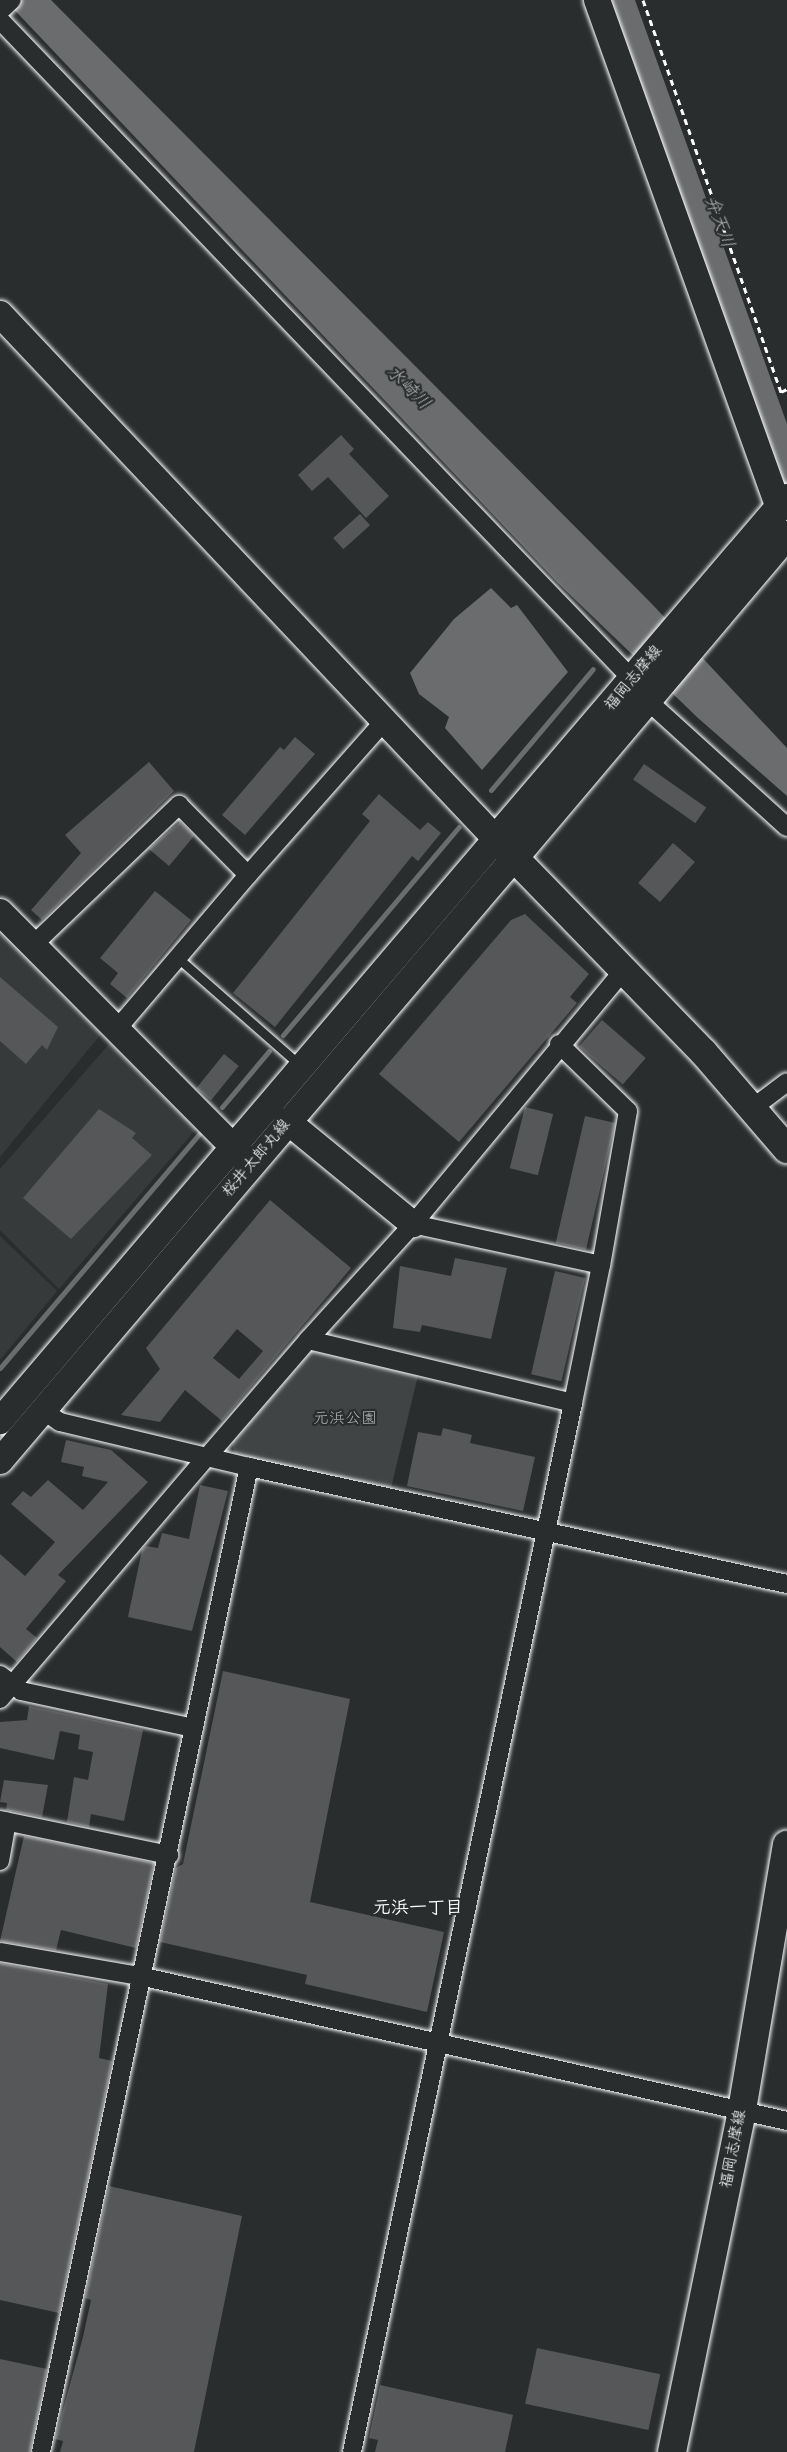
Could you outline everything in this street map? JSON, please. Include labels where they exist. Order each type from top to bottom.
[{"type":"main road","name":"福岡志摩線","points":[[505,848],[689,632],[783,503]]},
{"type":"main road","name":"福岡志摩線","points":[[689,632],[787,535]]},
{"type":"main road","points":[[505,848],[625,969],[754,1107],[787,1149]]},
{"type":"main road","name":"福岡志摩線","points":[[672,2452],[742,2110],[787,1845]]},
{"type":"street","points":[[0,11],[12,0]]},
{"type":"street","points":[[597,0],[783,503]]},
{"type":"street","points":[[0,20],[644,687],[787,827]]},
{"type":"street","points":[[0,314],[386,719],[505,848]]},
{"type":"street","points":[[116,1030],[248,875],[386,719]]},
{"type":"street","points":[[32,946],[178,805],[248,875]]},
{"type":"street","name":"桜井太郎丸線","points":[[0,1461],[44,1412],[242,1157],[303,1068],[505,848]]},
{"type":"street","name":"桜井太郎丸線","points":[[0,1421],[242,1157],[287,1121],[505,848]]},
{"type":"street","points":[[0,912],[242,1157]]},
{"type":"street","points":[[194,1728],[4,1686],[413,1224],[559,1044],[625,969]]},
{"type":"street","points":[[352,2452],[548,1531],[601,1265],[628,1111],[559,1044]]},
{"type":"street","points":[[754,1107],[787,1082]]},
{"type":"street","points":[[287,1121],[413,1224],[601,1265]]},
{"type":"street","points":[[308,1340],[573,1403]]},
{"type":"street","points":[[44,1412],[60,1422],[249,1467],[787,1584]]},
{"type":"street","points":[[41,2452],[144,1977],[249,1467]]},
{"type":"street","points":[[0,1861],[4,1821],[169,1855]]},
{"type":"street","points":[[0,1952],[144,1977],[438,2046],[787,2121]]},
{"type":"lane","points":[[178,958],[303,1068]]},
{"type":"path","points":[[643,0],[781,392],[787,389]]},
{"type":"shaded area","points":[[0,931],[101,1034],[0,1157]]},
{"type":"shaded area","points":[[110,1043],[196,1129],[59,1289],[0,1230],[0,1169]]},
{"type":"shaded area","points":[[0,1236],[57,1291],[0,1360]]},
{"type":"green space","name":"元浜公園","points":[[309,1350],[419,1371],[391,1488],[235,1456],[232,1442]]},
{"type":"water","name":"水崎川","points":[[5,0],[51,0],[651,603],[787,748],[787,796],[698,718],[558,583]]},
{"type":"water","points":[[611,0],[635,0],[787,424],[787,498]]},
{"type":"water","points":[[491,588],[511,608],[517,605],[568,672],[482,770],[445,728],[449,717],[419,694],[410,673],[454,619]]},
{"type":"building","points":[[341,435],[354,449],[349,454],[389,496],[366,518],[328,477],[312,491],[298,475]]},
{"type":"building","points":[[360,514],[370,525],[343,549],[333,538]]},
{"type":"building","points":[[295,737],[315,754],[245,835],[222,815],[280,747],[284,750]]},
{"type":"building","points":[[149,762],[174,791],[42,920],[31,910],[81,853],[65,835]]},
{"type":"building","points":[[644,764],[706,808],[695,823],[633,780]]},
{"type":"building","points":[[379,794],[420,830],[428,822],[441,833],[418,861],[412,856],[275,1027],[233,993],[370,821],[362,814]]},
{"type":"building","points":[[180,822],[194,836],[169,866],[149,849]]},
{"type":"building","points":[[673,843],[695,862],[660,902],[638,883]]},
{"type":"building","points":[[155,891],[191,920],[127,998],[110,984],[118,973],[100,958]]},
{"type":"building","points":[[525,914],[589,974],[570,997],[577,1003],[459,1142],[379,1074],[511,920]]},
{"type":"building","points":[[0,977],[58,1027],[47,1050],[42,1045],[26,1064],[0,1041]]},
{"type":"building","points":[[602,1020],[646,1058],[623,1084],[579,1046]]},
{"type":"building","points":[[224,1054],[239,1066],[211,1100],[196,1088]]},
{"type":"building","points":[[525,1107],[553,1114],[538,1175],[510,1168]]},
{"type":"building","points":[[99,1109],[136,1133],[132,1138],[152,1155],[71,1239],[23,1198]]},
{"type":"building","points":[[585,1116],[615,1123],[586,1250],[556,1243]]},
{"type":"building","points":[[270,1200],[351,1268],[222,1421],[185,1390],[160,1422],[121,1415],[160,1369],[146,1348]],"holes":[[[237,1329],[263,1351],[239,1379],[213,1358]]]},
{"type":"building","points":[[455,1258],[507,1268],[491,1339],[422,1325],[420,1332],[393,1328],[400,1266],[451,1276]]},
{"type":"building","points":[[555,1271],[585,1278],[561,1381],[531,1374]]},
{"type":"building","points":[[443,1428],[472,1435],[470,1443],[535,1457],[523,1511],[407,1486],[418,1432],[441,1436]]},
{"type":"building","points":[[66,1440],[111,1450],[148,1482],[58,1575],[66,1581],[26,1629],[37,1638],[17,1662],[0,1647],[0,1554],[25,1576],[55,1542],[11,1504],[23,1491],[31,1497],[48,1480],[83,1510],[108,1482],[82,1476],[84,1467],[61,1462]]},
{"type":"building","points":[[200,1485],[228,1491],[192,1631],[128,1617],[142,1550],[146,1546],[158,1548],[162,1533],[189,1539]]},
{"type":"building","points":[[223,1671],[350,1699],[310,1902],[444,1932],[427,2012],[305,1984],[307,1975],[160,1942],[176,1868],[183,1864]]},
{"type":"building","points":[[29,1706],[143,1730],[124,1821],[91,1814],[89,1827],[67,1822],[74,1777],[88,1780],[93,1752],[78,1749],[80,1735],[60,1731],[54,1760],[0,1748],[0,1722],[27,1720]]},
{"type":"building","points":[[4,1780],[48,1785],[42,1817],[6,1810],[7,1803],[0,1802]]},
{"type":"building","points":[[24,1836],[154,1863],[136,1948],[61,1930],[56,1950],[0,1941]]},
{"type":"building","points":[[0,1963],[108,1984],[99,2058],[112,2061],[59,2313],[0,2300]]},
{"type":"building","points":[[109,2186],[242,2216],[194,2452],[60,2452],[63,2441],[55,2439],[91,2300],[85,2298]]},
{"type":"building","points":[[537,2348],[660,2374],[648,2430],[525,2404]]},
{"type":"building","points":[[0,2359],[47,2369],[30,2452],[0,2452]]},
{"type":"building","points":[[380,2385],[513,2415],[505,2452],[375,2452],[378,2440],[369,2438]]},
{"type":"waterway","points":[[491,790],[593,669]]},
{"type":"waterway","points":[[283,1035],[459,827]]},
{"type":"waterway","points":[[222,1107],[269,1051]]},
{"type":"waterway","points":[[0,1368],[200,1133]]},
{"type":"district","name":"元浜一丁目","points":[[418,1908]]},
{"type":"water label","name":"弁天川","points":[[719,222]]}]
